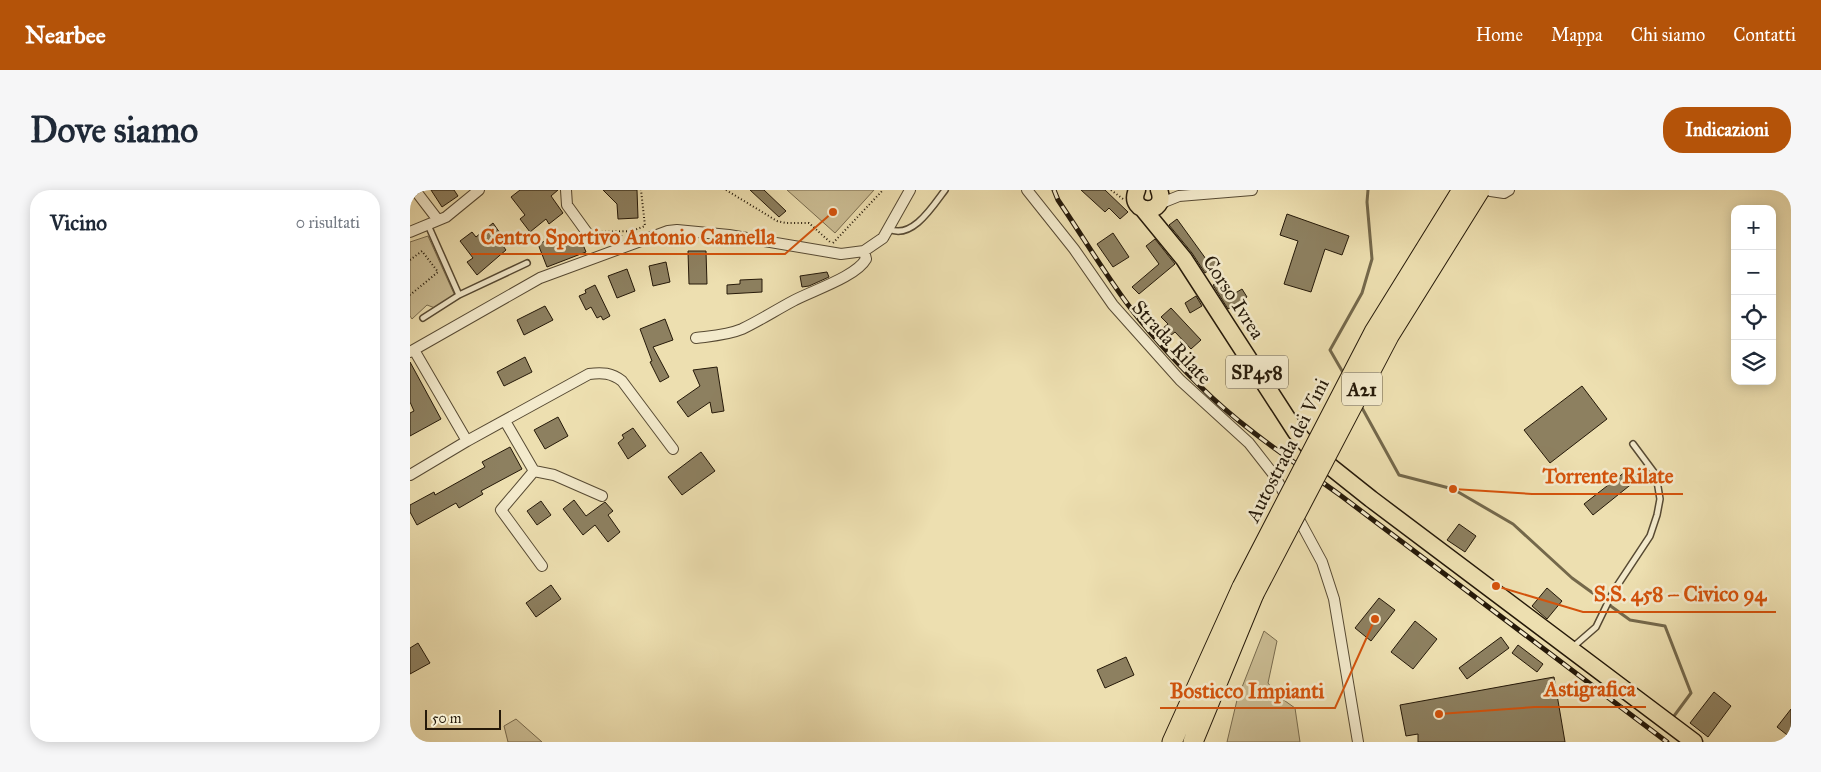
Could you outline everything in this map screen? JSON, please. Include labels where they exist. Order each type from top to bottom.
[{"type":"highway","name":"Autostrada dei Vini","points":[[1172,742],[1374,332],[1462,190]]},
{"type":"highway","name":"Autostrada dei Vini","points":[[1193,742],[1248,590],[1389,336],[1480,190]]},
{"type":"main road","name":"Corso Ivrea","points":[[1144,198],[1161,229],[1184,259],[1296,432],[1317,456],[1571,650]]},
{"type":"main road","name":"SP458","points":[[1571,650],[1694,742]]},
{"type":"street","points":[[415,190],[438,220]]},
{"type":"street","points":[[410,232],[446,217],[479,190]]},
{"type":"street","points":[[566,190],[567,205],[590,233]]},
{"type":"street","points":[[467,441],[412,351],[540,278],[668,231],[677,230],[729,235],[841,254],[864,251],[883,238],[910,190]]},
{"type":"street","name":"Strada Rilate","points":[[1027,190],[1074,249],[1113,305],[1180,380],[1249,443],[1274,476],[1322,562],[1334,599],[1358,742]]},
{"type":"street","points":[[1144,198],[1252,190]]},
{"type":"street","points":[[1484,190],[1504,192],[1509,190]]},
{"type":"street","points":[[696,338],[716,336],[741,330],[795,300],[813,293],[860,267],[866,259],[864,251]]},
{"type":"street","points":[[410,475],[504,420],[589,374],[606,373],[622,381],[673,449]]},
{"type":"street","points":[[504,420],[534,471],[554,475],[602,496]]},
{"type":"street","points":[[534,471],[501,510],[542,566]]},
{"type":"lane","points":[[889,229],[895,232],[902,232],[910,229],[926,214],[946,190]]},
{"type":"lane","points":[[428,224],[460,295]]},
{"type":"lane","points":[[423,318],[460,295],[527,262]]},
{"type":"lane","points":[[1571,650],[1596,627],[1612,592],[1650,536],[1657,515],[1660,498],[1656,476],[1633,444]]},
{"type":"path","points":[[590,233],[632,231],[645,226],[642,190]]},
{"type":"path","points":[[726,190],[777,221],[794,224],[810,223],[832,244],[883,190]]},
{"type":"path","points":[[1111,190],[1122,198],[1144,198]]},
{"type":"path","points":[[590,233],[601,244],[621,236],[622,238],[598,247]]},
{"type":"path","points":[[410,260],[422,251],[438,272],[410,295]]},
{"type":"shaded area","points":[[787,190],[874,190],[835,233]]},
{"type":"shaded area","points":[[428,236],[455,296],[435,308],[427,305],[412,319],[410,316],[410,242]]},
{"type":"shaded area","points":[[1264,631],[1277,641],[1268,683],[1278,696],[1295,708],[1300,742],[1227,742],[1237,700]]},
{"type":"shaded area","points":[[516,719],[542,742],[508,742],[504,726]]},
{"type":"building","points":[[431,190],[454,190],[458,196],[442,207]]},
{"type":"building","points":[[520,190],[558,190],[551,196],[563,213],[549,224],[546,219],[530,232],[520,219],[525,215],[511,197]]},
{"type":"building","points":[[603,190],[637,190],[638,218],[618,219],[617,204]]},
{"type":"building","points":[[750,190],[764,190],[786,211],[779,217]]},
{"type":"building","points":[[1081,190],[1105,190],[1128,212],[1120,219],[1109,208],[1105,212]]},
{"type":"building","points":[[1287,214],[1349,236],[1342,255],[1325,249],[1311,292],[1284,284],[1298,241],[1280,235]]},
{"type":"building","points":[[1177,219],[1206,259],[1212,255],[1218,263],[1205,273],[1192,253],[1169,225]]},
{"type":"building","points":[[493,223],[502,236],[498,239],[506,250],[477,275],[467,262],[473,258],[460,241],[472,232],[476,237]]},
{"type":"building","points":[[1113,233],[1129,257],[1113,267],[1097,244]]},
{"type":"building","points":[[555,237],[558,245],[580,237],[586,252],[547,267],[538,244]]},
{"type":"building","points":[[1155,239],[1175,264],[1139,294],[1132,287],[1159,264],[1146,246]]},
{"type":"building","points":[[688,251],[706,251],[707,284],[689,284]]},
{"type":"building","points":[[666,262],[670,282],[653,286],[649,266]]},
{"type":"building","points":[[627,269],[635,291],[617,298],[608,276]]},
{"type":"building","points":[[827,272],[829,277],[802,287],[800,276]]},
{"type":"building","points":[[762,279],[762,292],[727,294],[727,285],[740,284],[740,280]]},
{"type":"building","points":[[1222,280],[1232,295],[1242,289],[1247,297],[1228,309],[1213,285]]},
{"type":"building","points":[[595,285],[610,316],[603,320],[601,316],[597,318],[591,307],[586,310],[579,296],[586,293],[585,290]]},
{"type":"building","points":[[1196,296],[1202,306],[1190,313],[1185,303]]},
{"type":"building","points":[[545,306],[553,320],[524,335],[517,320]]},
{"type":"building","points":[[1171,308],[1201,340],[1191,349],[1175,332],[1170,336],[1163,328],[1168,324],[1161,317]]},
{"type":"building","points":[[665,319],[673,340],[653,347],[669,377],[660,382],[650,362],[652,361],[640,329]]},
{"type":"building","points":[[525,357],[532,372],[504,386],[497,372]]},
{"type":"building","points":[[410,362],[441,419],[410,436],[410,413],[414,411],[410,402]]},
{"type":"building","points":[[717,367],[724,411],[712,413],[710,402],[688,417],[677,402],[700,386],[693,370]]},
{"type":"building","points":[[1582,386],[1607,419],[1550,463],[1524,430]]},
{"type":"building","points":[[558,417],[568,436],[545,449],[534,430]]},
{"type":"building","points":[[633,428],[646,446],[628,459],[618,443],[624,438],[622,435]]},
{"type":"building","points":[[510,447],[522,469],[481,491],[483,494],[459,508],[456,503],[417,525],[410,512],[410,505],[434,492],[435,495],[485,467],[482,462]]},
{"type":"building","points":[[701,452],[715,471],[682,495],[668,477]]},
{"type":"building","points":[[1630,468],[1639,478],[1593,515],[1584,504]]},
{"type":"building","points":[[574,500],[586,516],[605,502],[613,511],[608,515],[620,532],[608,542],[595,525],[583,535],[563,509]]},
{"type":"building","points":[[541,501],[551,515],[537,525],[527,511]]},
{"type":"building","points":[[1459,524],[1476,536],[1465,552],[1447,540]]},
{"type":"building","points":[[551,585],[561,599],[536,617],[526,603]]},
{"type":"building","points":[[1547,588],[1562,601],[1547,619],[1532,606]]},
{"type":"building","points":[[1379,598],[1395,610],[1371,641],[1355,628]]},
{"type":"building","points":[[1415,621],[1437,639],[1413,669],[1391,652]]},
{"type":"building","points":[[1501,637],[1509,648],[1467,679],[1459,668]]},
{"type":"building","points":[[418,643],[430,663],[410,674],[410,648]]},
{"type":"building","points":[[1518,645],[1543,664],[1537,672],[1512,653]]},
{"type":"building","points":[[1126,657],[1134,675],[1105,688],[1097,670]]},
{"type":"building","points":[[1554,677],[1565,742],[1418,742],[1418,734],[1406,736],[1400,705]]},
{"type":"building","points":[[1714,692],[1731,706],[1708,737],[1690,723]]},
{"type":"building","points":[[1791,709],[1791,738],[1777,727]]},
{"type":"waterway","points":[[1345,376],[1330,350],[1362,293],[1372,259],[1367,202],[1368,190]]},
{"type":"waterway","points":[[1361,406],[1399,475],[1453,489],[1513,524],[1572,578],[1630,620],[1665,626],[1691,693],[1674,716]]},
{"type":"railway","points":[[1054,190],[1058,200],[1108,277],[1134,313],[1172,357],[1217,402],[1268,444],[1340,495],[1667,742]]},
{"type":"place","name":"Centro Sportivo Antonio Cannella","points":[[833,212]]},
{"type":"place","name":"Torrente Rilate","points":[[1453,489]]},
{"type":"place","name":"S.S. 458 – Civico 94","points":[[1496,586]]},
{"type":"place","name":"Bosticco Impianti","points":[[1375,619]]},
{"type":"place","name":"Astigrafica","points":[[1439,714]]}]
